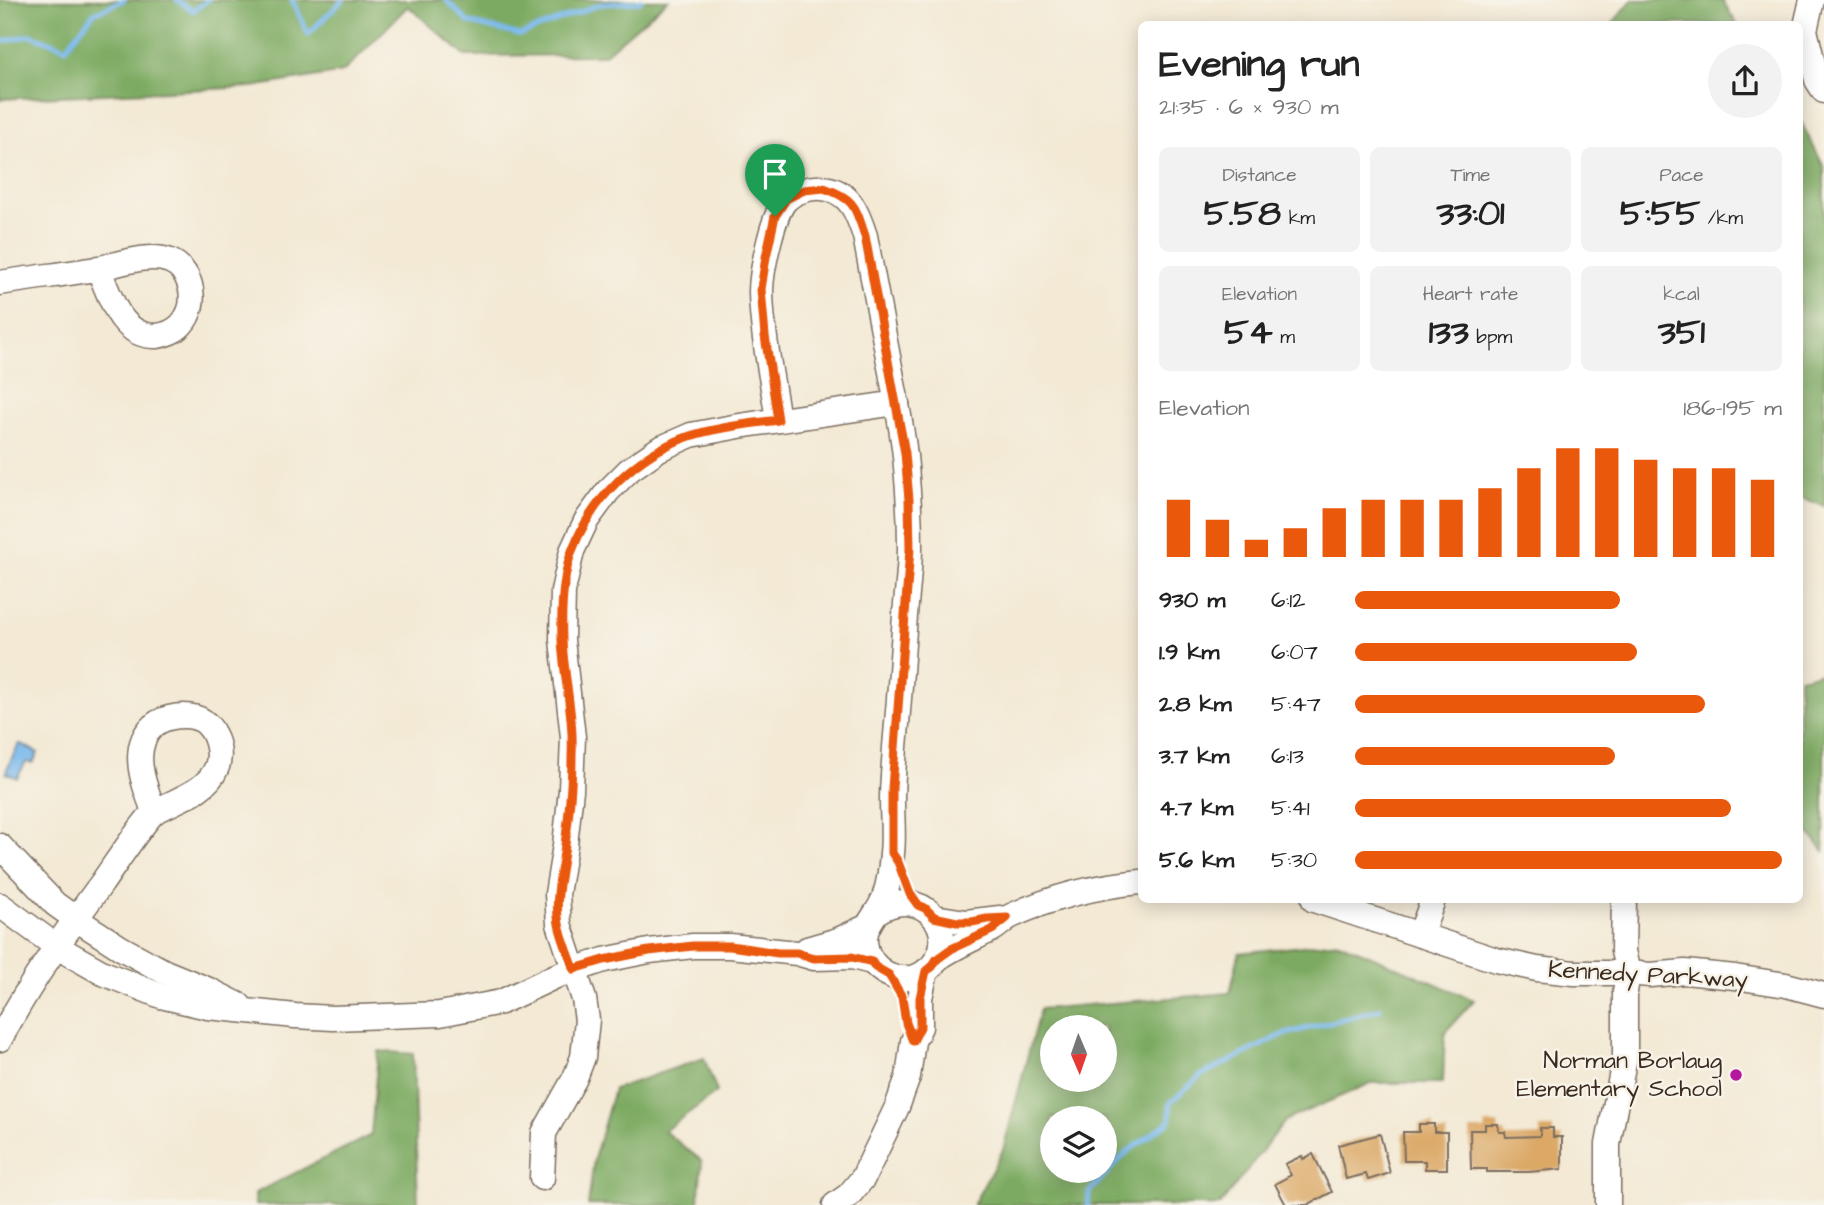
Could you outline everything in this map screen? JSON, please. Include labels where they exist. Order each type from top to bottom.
[{"type":"street","points":[[1812,0],[1805,30],[1817,79],[1824,91]]},
{"type":"street","points":[[778,420],[761,289],[775,216],[786,199],[804,190],[824,188],[844,195],[857,211],[865,236],[905,453],[910,549],[892,788],[892,853],[883,901],[866,933],[865,945],[868,956],[902,997],[906,1023],[913,1041]]},
{"type":"street","points":[[0,283],[98,268]]},
{"type":"street","points":[[542,1178],[544,1133],[575,1078],[583,1057],[587,1020],[584,999],[559,924],[557,894],[571,790],[573,737],[562,640],[563,591],[572,551],[586,521],[608,491],[629,470],[659,449],[691,435],[897,403]]},
{"type":"street","points":[[0,1040],[30,986],[154,811]]},
{"type":"street","points":[[0,846],[55,904],[76,919],[165,972],[209,989],[249,1011]]},
{"type":"street","points":[[835,1205],[849,1195],[863,1178],[897,1107],[908,1077],[913,1041],[920,1027],[920,998],[942,942],[941,929],[910,894],[892,853]]},
{"type":"street","points":[[0,905],[57,947],[103,973],[161,996],[208,1007],[333,1018],[440,1014],[501,1002],[556,976],[604,960],[693,946],[730,946],[797,953],[814,958],[852,957],[908,979],[921,975],[967,940],[992,930],[1007,918],[1076,892],[1138,882]]},
{"type":"street","points":[[797,953],[838,940],[873,919],[887,905],[899,902],[957,922],[1007,918]]},
{"type":"street","name":"Kennedy Parkway","points":[[1332,903],[1368,909],[1420,935],[1496,960],[1537,969],[1574,974],[1650,975],[1685,972],[1786,985],[1824,995]]},
{"type":"street","points":[[1420,935],[1432,903]]},
{"type":"street","points":[[1608,1205],[1607,1154],[1625,1056],[1625,992],[1628,973],[1623,951],[1624,903]]},
{"type":"green space","points":[[0,0],[668,0],[604,55],[465,56],[408,6],[343,72],[252,87],[0,99]]},
{"type":"green space","points":[[1632,0],[1722,0],[1735,21],[1614,21]]},
{"type":"green space","points":[[1803,126],[1824,167],[1824,506],[1803,498]]},
{"type":"green space","points":[[1824,672],[1824,851],[1803,826],[1803,677]]},
{"type":"green space","points":[[1339,942],[1474,1000],[1445,1032],[1443,1083],[1371,1083],[1286,1120],[1220,1205],[973,1205],[1003,1150],[1040,1009],[1230,993],[1239,953]]},
{"type":"green space","points":[[378,1051],[413,1054],[418,1205],[255,1205],[255,1193],[371,1135]]},
{"type":"green space","points":[[704,1058],[717,1092],[664,1131],[702,1161],[698,1205],[588,1205],[594,1159],[614,1089]]},
{"type":"water","points":[[19,744],[38,753],[33,763],[26,762],[17,778],[6,771]]},
{"type":"building","points":[[1419,1124],[1434,1124],[1434,1132],[1447,1132],[1447,1169],[1425,1169],[1425,1161],[1404,1161],[1403,1132],[1419,1132]]},
{"type":"building","points":[[1485,1124],[1498,1124],[1499,1132],[1505,1132],[1506,1137],[1540,1136],[1540,1128],[1553,1128],[1553,1137],[1562,1137],[1562,1169],[1487,1172],[1487,1169],[1471,1169],[1470,1130],[1485,1130]]},
{"type":"building","points":[[1380,1134],[1390,1173],[1368,1180],[1366,1174],[1346,1179],[1338,1145]]},
{"type":"building","points":[[1313,1154],[1332,1192],[1307,1205],[1286,1205],[1275,1184],[1291,1175],[1285,1164]]},
{"type":"waterway","points":[[0,42],[31,35],[66,48],[94,13],[124,0]]},
{"type":"waterway","points":[[177,0],[193,11],[208,0]]},
{"type":"waterway","points":[[292,0],[308,34],[343,0]]},
{"type":"waterway","points":[[446,0],[468,22],[520,35],[601,4],[641,0]]},
{"type":"waterway","points":[[1088,1205],[1089,1192],[1127,1152],[1170,1121],[1170,1103],[1200,1076],[1282,1035],[1380,1009]]},
{"type":"place","name":"Norman Borlaug Elementary School","points":[[1736,1075]]},
{"type":"route","points":[[824,188],[844,195],[857,211],[865,236],[897,403],[905,453],[910,549],[892,788],[892,853],[910,894],[918,905],[934,917],[957,922],[1007,918],[992,930],[951,949],[926,971],[920,998],[920,1027],[913,1041],[906,1023],[902,997],[889,975],[884,974],[872,962],[852,957],[814,958],[797,953],[730,946],[693,946],[649,951],[574,969],[559,924],[557,894],[571,790],[573,737],[562,640],[563,591],[572,551],[586,521],[608,491],[629,470],[659,449],[691,435],[778,420],[761,289],[775,216],[786,199],[804,190],[824,188]]}]
